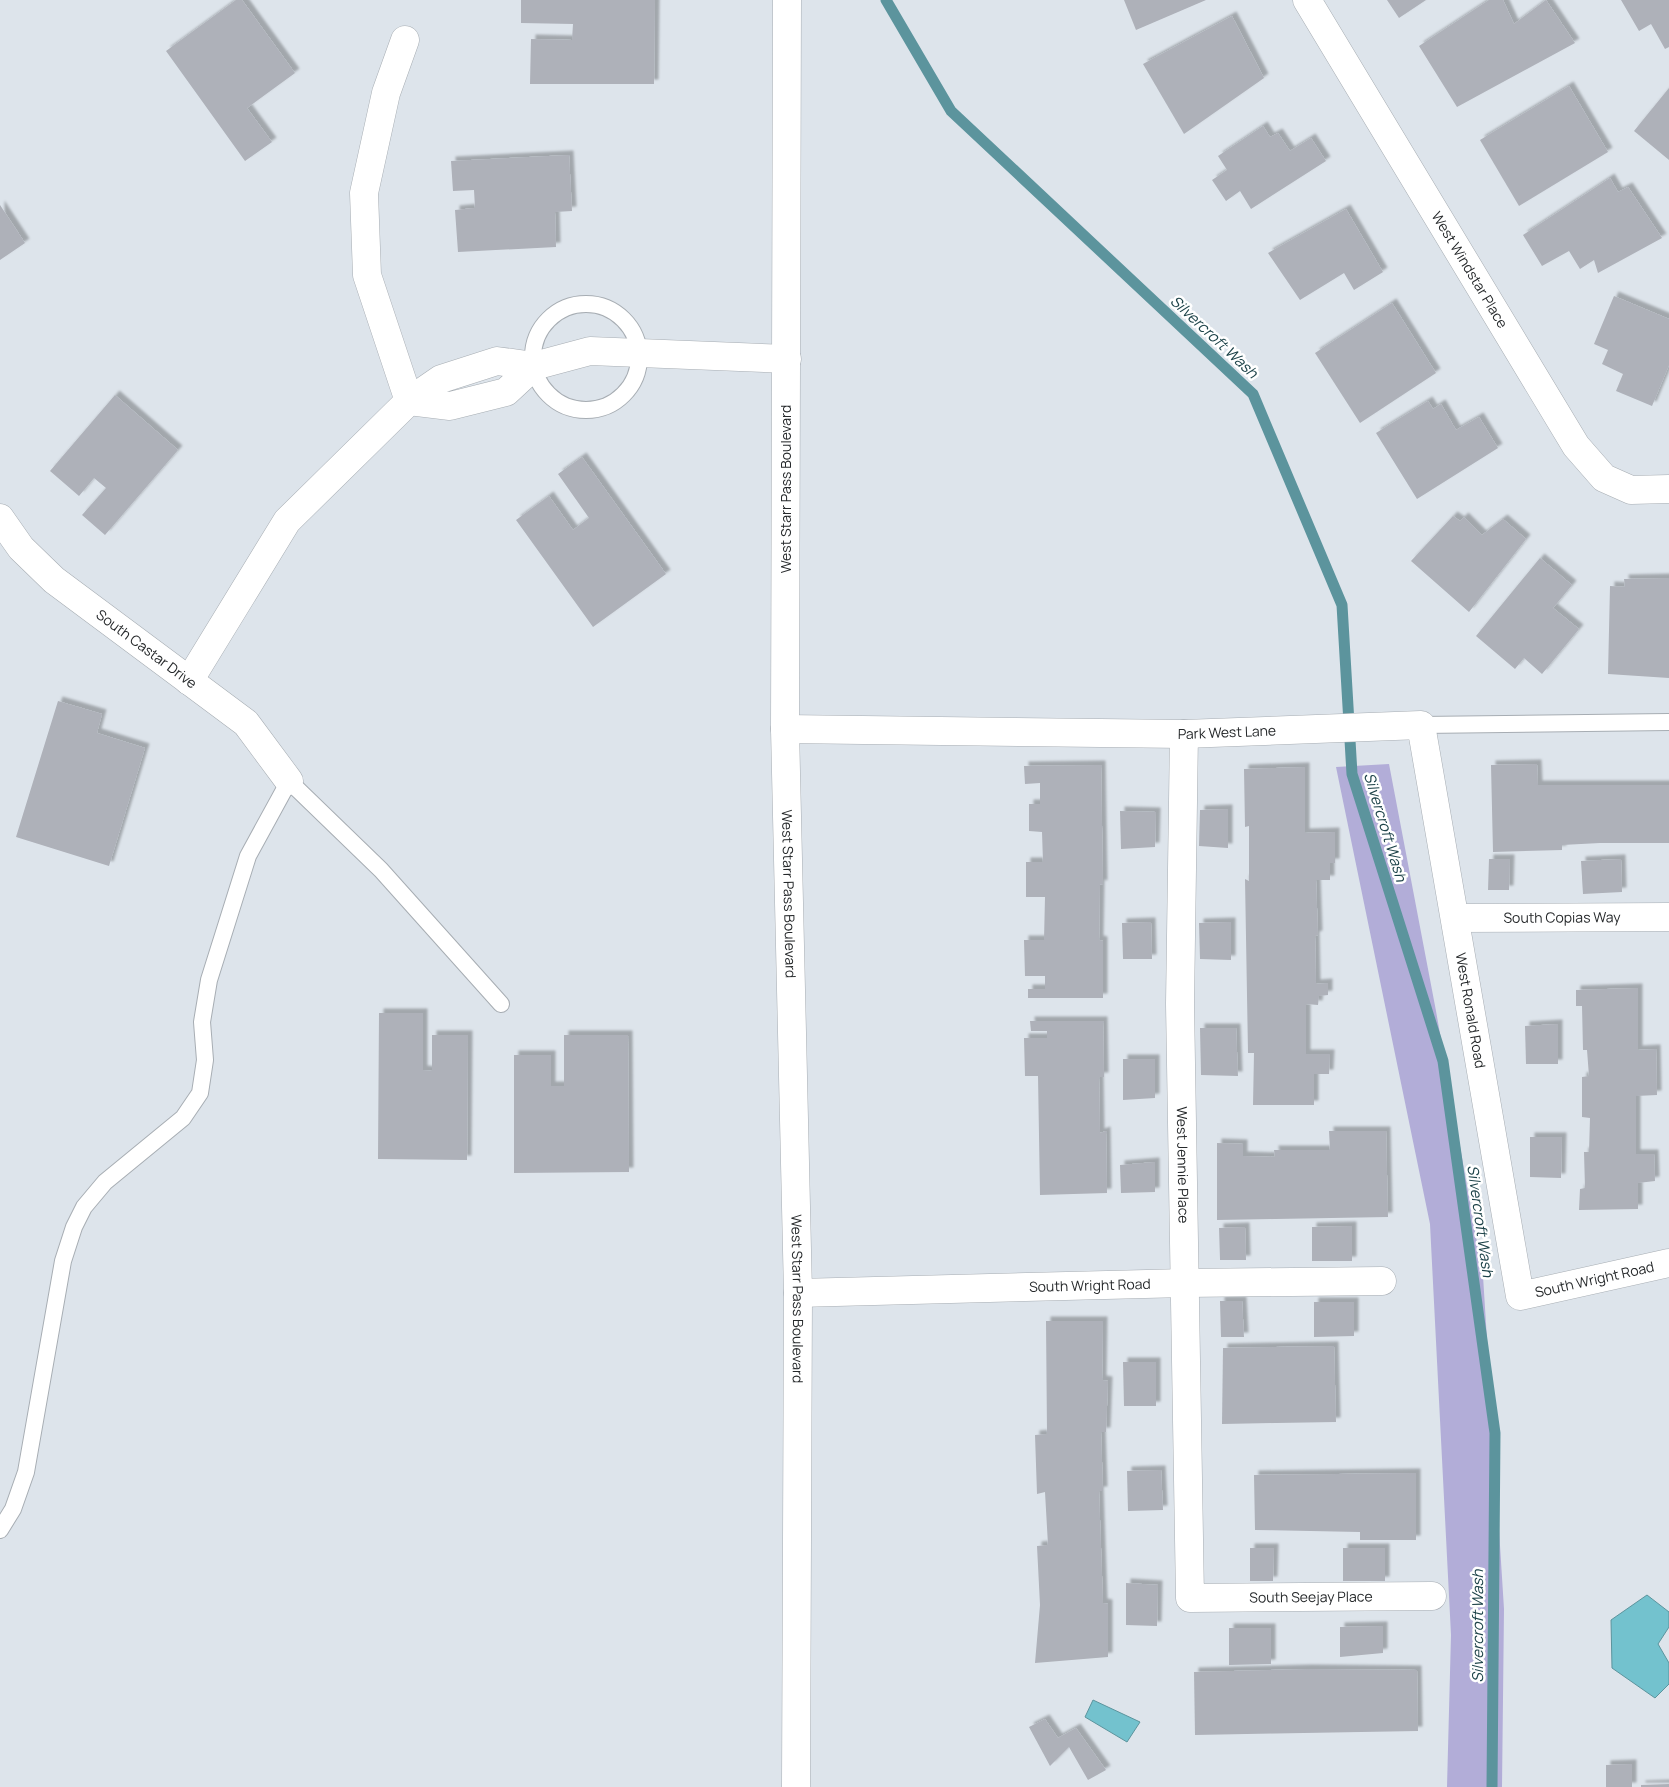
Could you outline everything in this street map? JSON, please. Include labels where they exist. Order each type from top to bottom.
[{"type":"street","name":"West Starr Pass Boulevard","points":[[787,0],[785,729],[798,1292],[796,1787]]},
{"type":"street","name":"West Windstar Place","points":[[1307,0],[1599,486],[1631,490],[1669,489]]},
{"type":"street","points":[[405,40],[386,93],[364,194],[368,275],[409,401]]},
{"type":"street","points":[[189,680],[287,521],[409,401],[441,379],[497,361],[534,366],[590,351],[787,359]]},
{"type":"street","name":"South Castar Drive","points":[[0,518],[21,548],[54,580],[246,723],[289,781]]},
{"type":"street","name":"Park West Lane","points":[[785,729],[1184,734],[1421,725]]},
{"type":"street","name":"West Ronald Road","points":[[1421,725],[1456,918],[1520,1296]]},
{"type":"street","name":"West Jennie Place","points":[[1184,734],[1180,1004],[1190,1598]]},
{"type":"street","name":"South Copias Way","points":[[1456,918],[1669,917]]},
{"type":"street","name":"South Wright Road","points":[[1520,1296],[1669,1263]]},
{"type":"street","name":"South Wright Road","points":[[798,1292],[1185,1283],[1382,1281]]},
{"type":"street","name":"South Seejay Place","points":[[1190,1598],[1432,1596]]},
{"type":"lane","points":[[591,303],[608,307],[624,317],[634,332],[640,352],[639,366],[634,383],[622,397],[608,406],[591,411],[573,409],[557,402],[544,391],[534,366],[532,357],[535,339],[544,323],[557,311],[574,304],[591,303]]},
{"type":"lane","name":"Park West Lane","points":[[1421,725],[1669,722]]},
{"type":"lane","points":[[0,1530],[13,1508],[26,1472],[60,1281],[74,1227],[84,1207],[105,1182],[183,1118],[200,1092],[205,1060],[202,1022],[209,980],[248,856],[289,781],[382,870],[501,1004]]},
{"type":"shaded area","points":[[1389,764],[1436,1011],[1483,1276],[1504,1609],[1502,1787],[1447,1787],[1451,1635],[1430,1224],[1336,767]]},
{"type":"water","points":[[1647,1595],[1669,1612],[1669,1627],[1658,1644],[1669,1663],[1669,1684],[1655,1698],[1612,1668],[1611,1620]]},
{"type":"water","points":[[1093,1700],[1140,1722],[1127,1742],[1085,1717]]},
{"type":"building","points":[[236,0],[242,0],[295,73],[247,108],[272,142],[245,161],[166,51]]},
{"type":"building","points":[[521,0],[655,0],[654,84],[530,84],[531,39],[572,40],[573,24],[521,23]]},
{"type":"building","points":[[1124,0],[1206,0],[1136,30]]},
{"type":"building","points":[[1387,0],[1426,0],[1399,18]]},
{"type":"building","points":[[1489,0],[1503,0],[1514,24],[1546,0],[1575,43],[1457,107],[1419,46]]},
{"type":"building","points":[[1621,0],[1669,0],[1669,47],[1665,49],[1651,24],[1639,31]]},
{"type":"building","points":[[1232,16],[1264,78],[1184,134],[1143,64]]},
{"type":"building","points":[[1569,86],[1608,152],[1519,206],[1480,140]]},
{"type":"building","points":[[1669,88],[1669,160],[1634,131]]},
{"type":"building","points":[[1263,126],[1270,137],[1278,133],[1290,151],[1311,138],[1326,161],[1251,209],[1240,191],[1226,201],[1212,180],[1227,170],[1218,156]]},
{"type":"building","points":[[569,155],[572,211],[555,212],[556,247],[458,252],[455,210],[475,208],[474,190],[453,191],[451,161]]},
{"type":"building","points":[[1610,178],[1618,192],[1628,187],[1662,238],[1598,273],[1594,260],[1580,269],[1569,251],[1542,266],[1523,235]]},
{"type":"building","points":[[0,205],[25,243],[0,260]]},
{"type":"building","points":[[1346,209],[1383,272],[1354,290],[1344,273],[1300,300],[1268,253]]},
{"type":"building","points":[[1614,296],[1669,319],[1669,365],[1652,406],[1616,391],[1623,374],[1602,364],[1608,350],[1594,344]]},
{"type":"building","points":[[1392,303],[1436,373],[1360,423],[1315,353]]},
{"type":"building","points":[[115,395],[178,450],[105,535],[82,515],[106,488],[94,478],[79,496],[50,471]]},
{"type":"building","points":[[1428,401],[1433,409],[1441,404],[1456,430],[1479,417],[1498,448],[1417,499],[1376,433]]},
{"type":"building","points":[[582,457],[666,574],[593,627],[516,520],[549,496],[573,530],[589,518],[558,474]]},
{"type":"building","points":[[1453,516],[1460,521],[1464,517],[1482,535],[1503,519],[1526,539],[1469,612],[1411,561]]},
{"type":"building","points":[[1540,558],[1572,585],[1553,608],[1579,629],[1542,674],[1524,658],[1515,669],[1476,636]]},
{"type":"building","points":[[1669,578],[1669,678],[1608,674],[1610,586],[1625,587],[1624,579]]},
{"type":"building","points":[[58,701],[102,714],[97,733],[145,748],[109,866],[16,837]]},
{"type":"building","points":[[1537,764],[1538,785],[1669,785],[1669,843],[1600,843],[1562,845],[1562,850],[1493,852],[1491,765]]},
{"type":"building","points":[[1101,765],[1103,885],[1100,884],[1099,940],[1103,941],[1103,998],[1028,998],[1028,989],[1045,989],[1045,976],[1025,976],[1024,940],[1044,940],[1045,897],[1026,897],[1026,862],[1043,862],[1042,832],[1029,831],[1029,804],[1040,804],[1040,783],[1025,784],[1024,766]]},
{"type":"building","points":[[1305,767],[1305,833],[1335,832],[1335,863],[1330,863],[1330,880],[1316,880],[1318,935],[1315,936],[1316,984],[1328,983],[1328,995],[1319,996],[1318,1005],[1306,1004],[1306,1054],[1330,1054],[1329,1074],[1314,1074],[1314,1105],[1253,1105],[1254,1053],[1248,1053],[1245,879],[1249,881],[1249,826],[1245,827],[1244,769]]},
{"type":"building","points":[[1228,809],[1228,848],[1199,846],[1200,810]]},
{"type":"building","points":[[1120,811],[1156,812],[1155,847],[1121,849]]},
{"type":"building","points":[[1489,859],[1510,859],[1509,890],[1488,890]]},
{"type":"building","points":[[1621,859],[1622,892],[1583,894],[1581,861]]},
{"type":"building","points":[[1151,922],[1152,959],[1123,959],[1122,923]]},
{"type":"building","points":[[1231,922],[1231,960],[1200,959],[1199,923]]},
{"type":"building","points":[[1638,988],[1638,1050],[1656,1049],[1657,1095],[1636,1096],[1636,1154],[1654,1154],[1655,1181],[1638,1183],[1638,1209],[1579,1210],[1580,1189],[1585,1188],[1584,1152],[1589,1152],[1590,1118],[1582,1117],[1582,1077],[1589,1076],[1587,1050],[1583,1050],[1582,1006],[1576,1006],[1576,990]]},
{"type":"building","points":[[379,1013],[423,1013],[423,1070],[432,1071],[432,1035],[468,1035],[467,1160],[378,1159]]},
{"type":"building","points":[[1030,1021],[1103,1021],[1104,1077],[1099,1077],[1100,1133],[1106,1131],[1107,1193],[1040,1195],[1038,1076],[1025,1076],[1024,1038],[1047,1038],[1047,1031],[1031,1031]]},
{"type":"building","points":[[1558,1024],[1558,1064],[1526,1064],[1525,1026]]},
{"type":"building","points":[[1200,1028],[1236,1028],[1238,1076],[1201,1075]]},
{"type":"building","points":[[564,1035],[628,1035],[629,1172],[514,1173],[514,1055],[551,1055],[551,1086],[564,1086]]},
{"type":"building","points":[[1123,1059],[1155,1059],[1155,1098],[1123,1100]]},
{"type":"building","points":[[1329,1131],[1386,1131],[1388,1217],[1217,1220],[1217,1143],[1243,1144],[1243,1156],[1275,1157],[1274,1150],[1330,1150]]},
{"type":"building","points":[[1530,1137],[1562,1137],[1561,1178],[1530,1177]]},
{"type":"building","points":[[1155,1162],[1155,1192],[1121,1193],[1120,1165]]},
{"type":"building","points":[[1352,1226],[1352,1261],[1312,1261],[1312,1227]]},
{"type":"building","points":[[1245,1227],[1246,1260],[1220,1260],[1219,1228]]},
{"type":"building","points":[[1220,1301],[1242,1301],[1244,1337],[1221,1337]]},
{"type":"building","points":[[1314,1302],[1354,1302],[1354,1336],[1314,1337]]},
{"type":"building","points":[[1046,1321],[1103,1321],[1102,1380],[1108,1381],[1106,1432],[1101,1432],[1103,1491],[1099,1491],[1103,1603],[1108,1604],[1108,1657],[1035,1663],[1040,1605],[1037,1546],[1048,1545],[1045,1492],[1037,1494],[1035,1435],[1047,1434]]},
{"type":"building","points":[[1334,1346],[1336,1422],[1222,1424],[1223,1348]]},
{"type":"building","points":[[1123,1362],[1156,1362],[1156,1406],[1124,1406]]},
{"type":"building","points":[[1161,1470],[1163,1510],[1128,1511],[1127,1471]]},
{"type":"building","points":[[1416,1473],[1416,1540],[1360,1540],[1360,1532],[1255,1530],[1254,1475]]},
{"type":"building","points":[[1250,1548],[1274,1548],[1273,1581],[1250,1581]]},
{"type":"building","points":[[1343,1548],[1385,1548],[1385,1581],[1343,1581]]},
{"type":"building","points":[[1126,1583],[1158,1585],[1157,1626],[1126,1625]]},
{"type":"building","points":[[1383,1626],[1383,1653],[1340,1657],[1340,1627]]},
{"type":"building","points":[[1229,1628],[1271,1628],[1271,1664],[1229,1665]]},
{"type":"building","points":[[1307,1669],[1417,1670],[1418,1731],[1195,1735],[1194,1672]]},
{"type":"building","points":[[1045,1719],[1058,1738],[1076,1728],[1106,1770],[1088,1780],[1069,1747],[1050,1766],[1029,1727]]},
{"type":"building","points":[[1632,1764],[1632,1787],[1606,1787],[1606,1765]]},
{"type":"building","points":[[1669,1784],[1669,1787],[1641,1787],[1641,1785]]},
{"type":"waterway","name":"Silvercroft Wash","points":[[886,0],[951,111],[1253,394],[1342,605],[1352,774],[1443,1061],[1495,1433],[1492,1787]]}]
